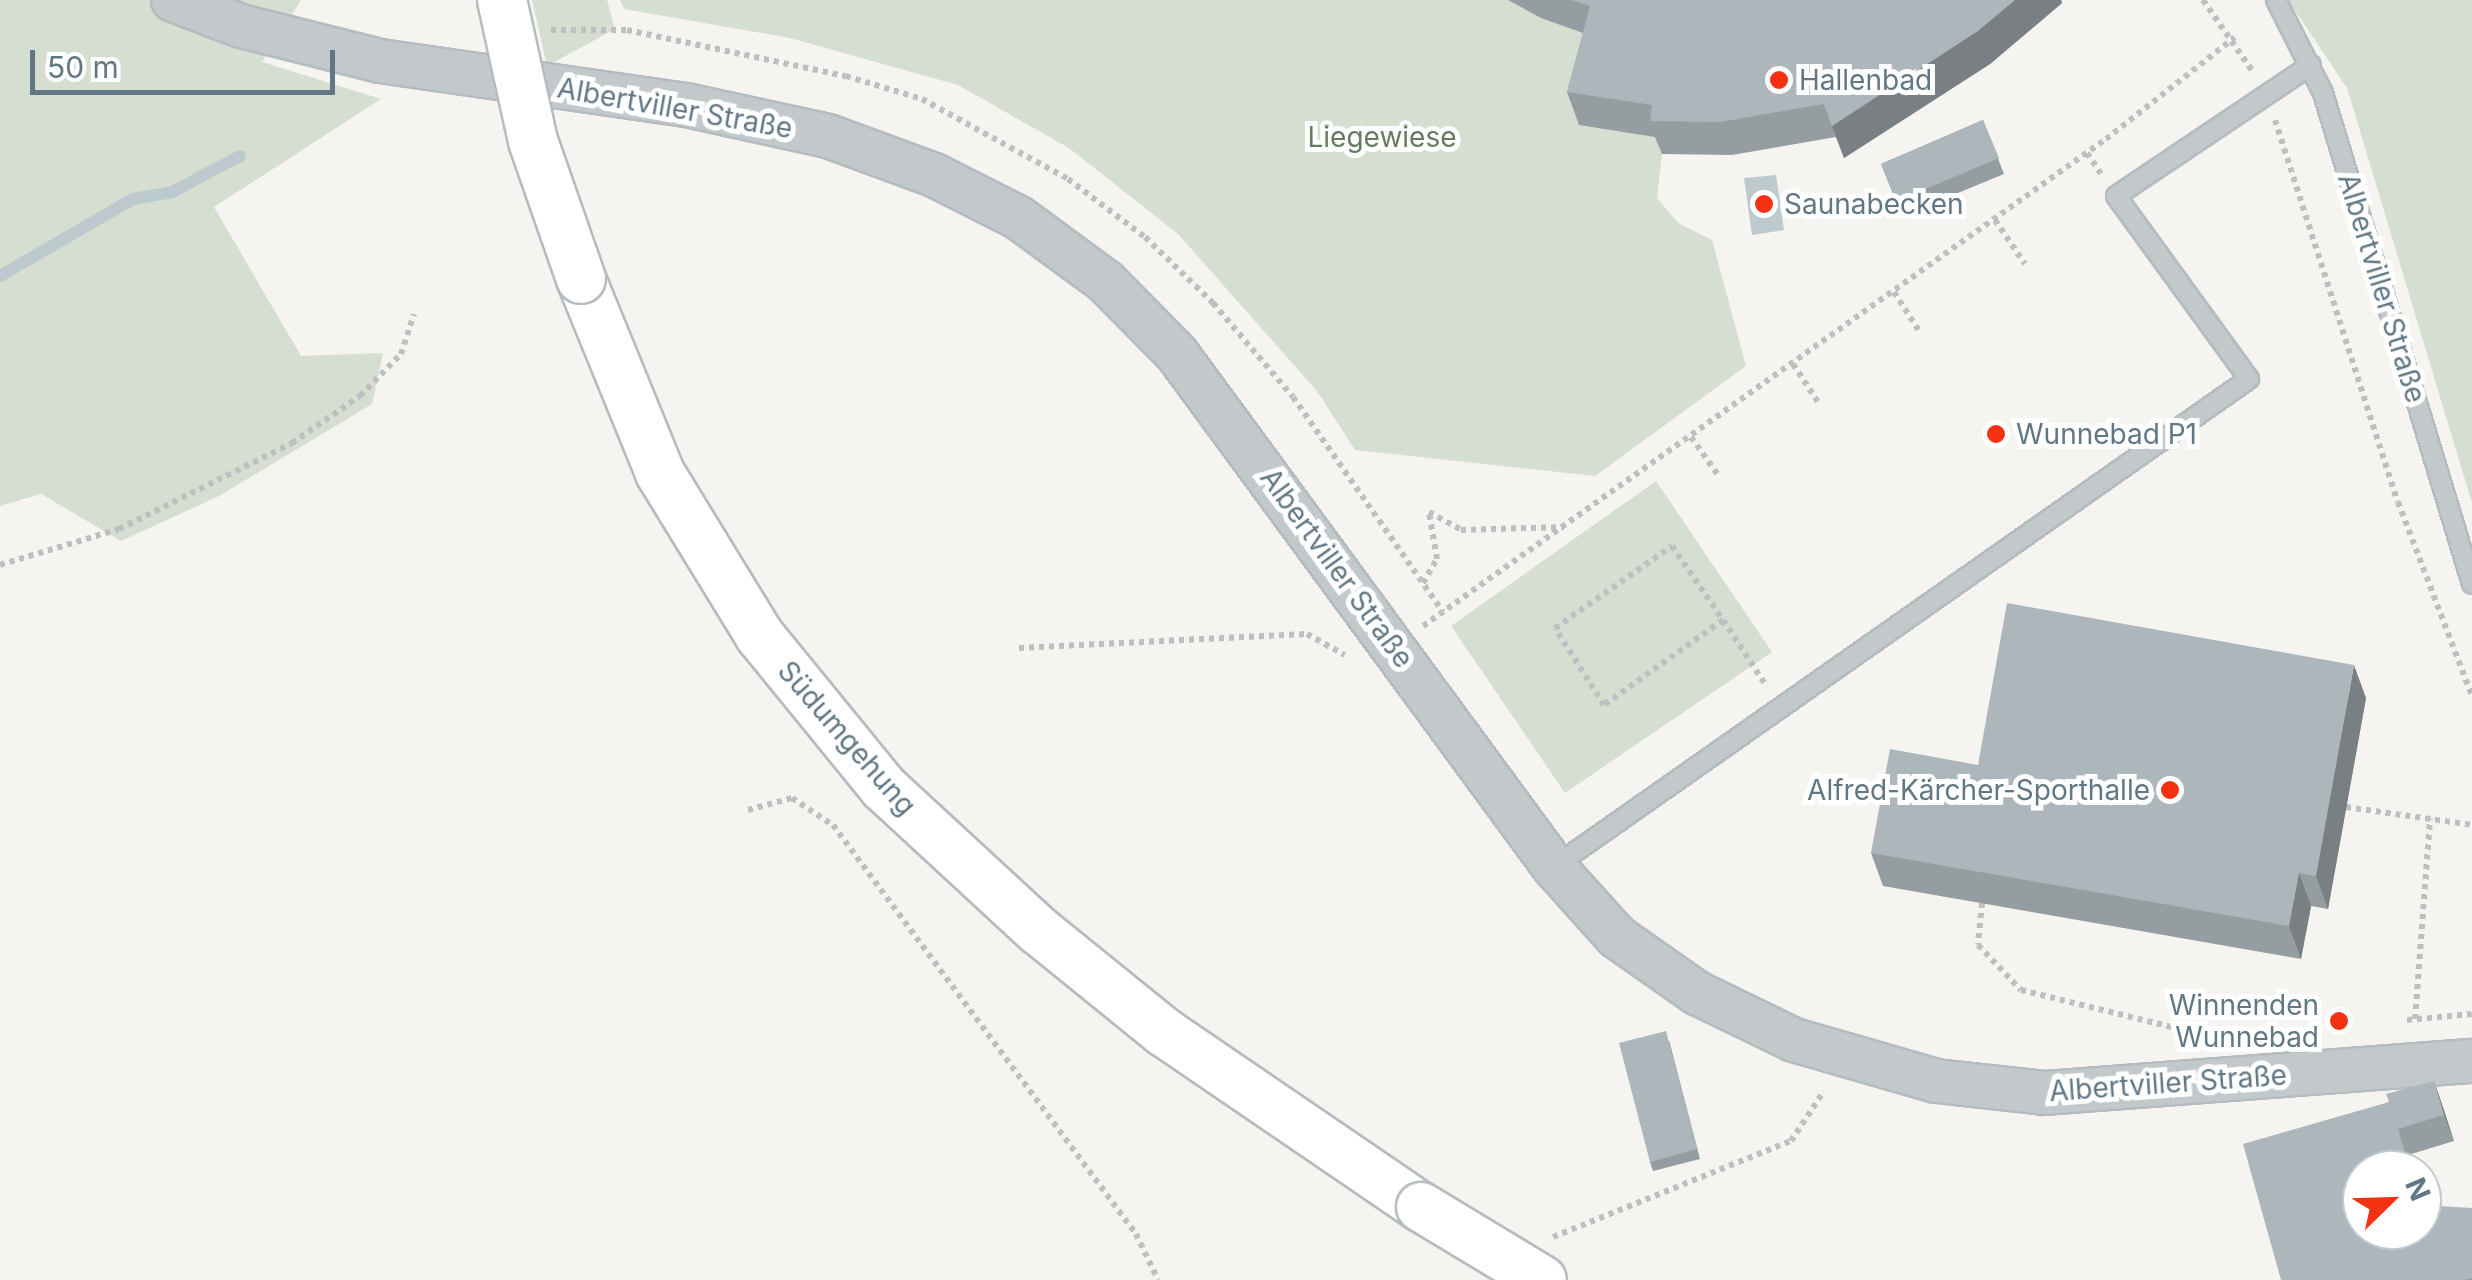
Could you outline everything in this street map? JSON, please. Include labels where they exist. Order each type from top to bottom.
[{"type":"main road","name":"Südumgehung","points":[[502,0],[533,140],[581,279],[660,473],[760,636],[884,788],[1038,930],[1164,1032],[1422,1207],[1543,1260]]},
{"type":"street","name":"Albertviller Straße","points":[[173,0],[241,26],[380,61],[686,105],[828,136],[934,175],[1020,218],[1106,282],[1177,354],[1554,866],[1616,937],[1697,993],[1844,1059],[1936,1081],[2044,1093],[2472,1061]]},
{"type":"lane","name":"Albertviller Straße","points":[[2276,0],[2311,65],[2472,584]]},
{"type":"lane","points":[[1554,866],[2249,379],[2116,196],[2311,65]]},
{"type":"path","points":[[2203,0],[2235,37],[2265,97],[2398,502],[2472,696]]},
{"type":"path","points":[[1442,612],[1994,220],[2198,71],[2235,37]]},
{"type":"path","points":[[1994,220],[2025,264]]},
{"type":"path","points":[[1894,292],[1918,330]]},
{"type":"path","points":[[0,565],[118,528],[292,444],[360,396],[401,354],[414,314]]},
{"type":"path","points":[[1793,364],[1818,402]]},
{"type":"path","points":[[1691,437],[1718,475]]},
{"type":"path","points":[[1424,583],[1437,559],[1429,512],[1462,530],[1565,527]]},
{"type":"path","points":[[1723,620],[1604,705],[1555,628],[1672,546],[1723,620],[1782,708]]},
{"type":"path","points":[[1018,648],[1307,634],[1356,661]]},
{"type":"path","points":[[748,810],[792,798],[834,825],[1136,1234],[1158,1280]]},
{"type":"path","points":[[2346,807],[2472,825]]},
{"type":"path","points":[[2415,1020],[2430,819]]},
{"type":"path","points":[[1982,903],[1978,945],[2021,990],[2228,1041]]},
{"type":"path","points":[[1543,1260],[1792,1141],[1844,1059]]},
{"type":"green space","points":[[0,0],[301,0],[262,62],[381,99],[214,207],[301,356],[383,353],[372,404],[219,496],[121,541],[41,494],[0,506]]},
{"type":"green space","points":[[532,0],[607,0],[615,29],[547,66]]},
{"type":"green space","name":"Liegewiese","points":[[620,0],[1508,0],[1602,39],[1664,138],[1657,198],[1678,223],[1712,240],[1746,366],[1595,476],[1355,450],[1317,391],[1178,234],[1069,148],[958,85],[790,38],[624,9]]},
{"type":"green space","points":[[2288,0],[2472,0],[2472,503],[2347,88]]},
{"type":"green space","points":[[1656,481],[1772,652],[1565,793],[1451,626]]},
{"type":"shaded area","name":"Saunabecken","points":[[1776,175],[1784,230],[1752,235],[1744,178]]},
{"type":"building","name":"Hallenbad","points":[[1572,0],[2015,0],[1978,31],[1832,126],[1824,104],[1720,122],[1650,121],[1652,105],[1567,92],[1590,6]]},
{"type":"building","points":[[1983,120],[1999,158],[1897,201],[1881,164]]},
{"type":"building","name":"Alfred-Kärcher-Sporthalle","points":[[2007,603],[2354,665],[2316,876],[2299,873],[2289,926],[1871,853],[1890,749],[1978,765]]},
{"type":"building","points":[[1666,1031],[1697,1149],[1650,1162],[1619,1043]]},
{"type":"building","points":[[2434,1081],[2444,1115],[2398,1129],[2404,1150],[2342,1150],[2342,1250],[2442,1250],[2442,1206],[2472,1208],[2472,1278],[2281,1280],[2243,1144],[2389,1102],[2386,1094]]},
{"type":"waterway","points":[[0,276],[133,199],[172,192],[240,156]]},
{"type":"place","name":"Hallenbad","points":[[1779,80]]},
{"type":"place","name":"Saunabecken","points":[[1764,204]]},
{"type":"place","name":"Wunnebad P1","points":[[1996,434]]},
{"type":"place","name":"Alfred-Kärcher-Sporthalle","points":[[2170,790]]},
{"type":"place","name":"Winnenden Wunnebad","points":[[2339,1021]]}]
